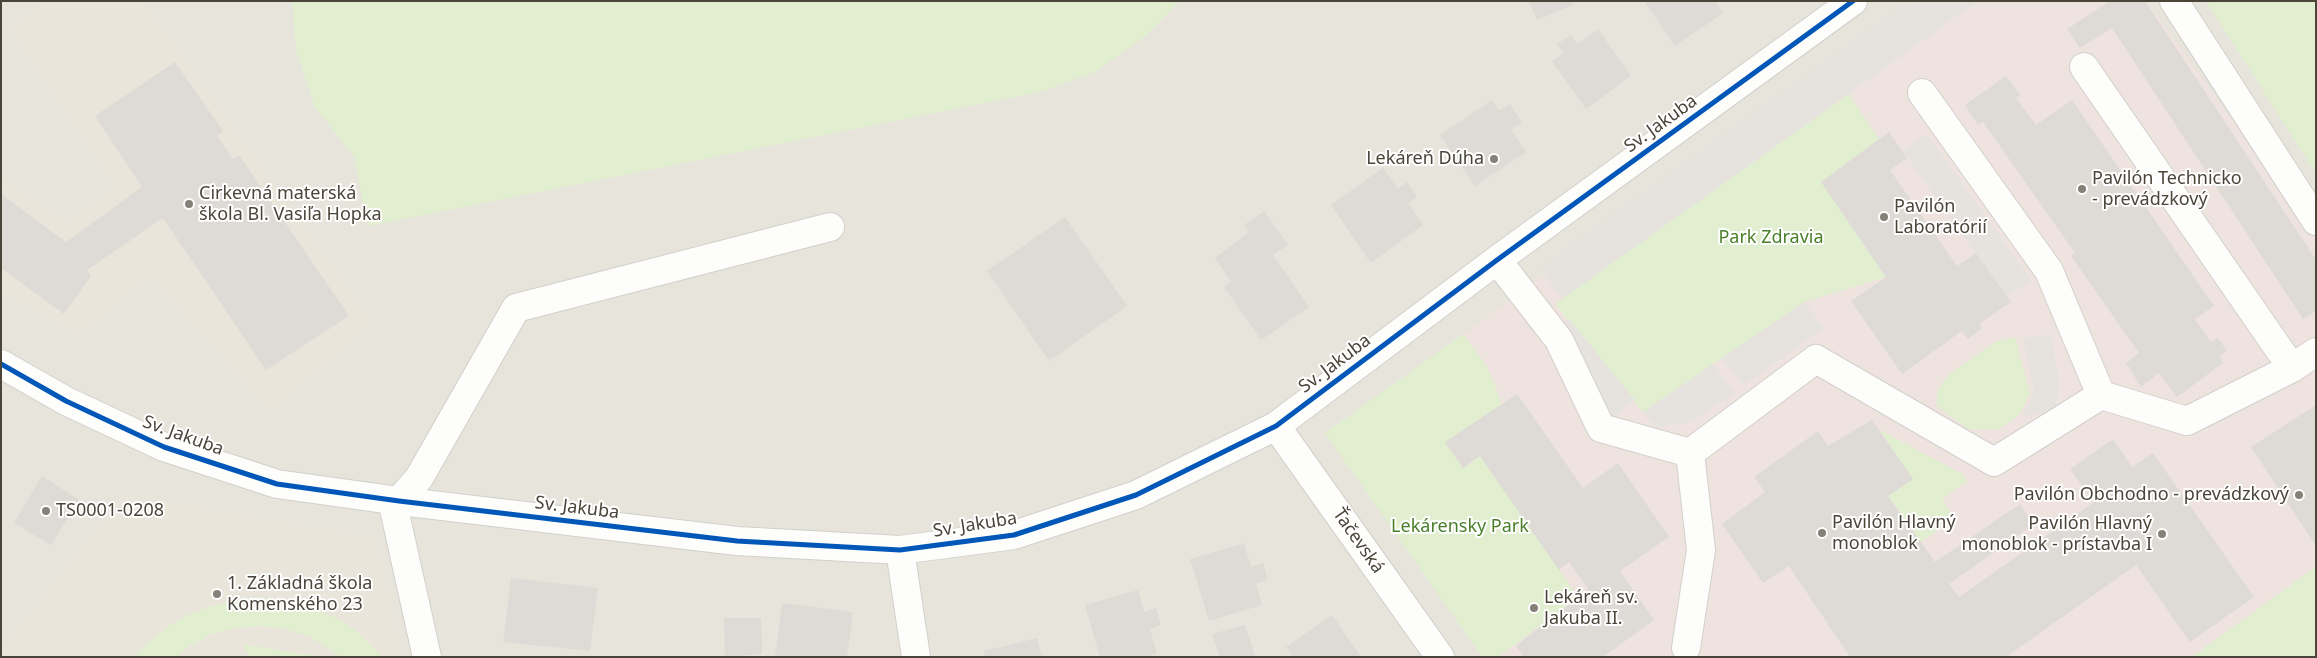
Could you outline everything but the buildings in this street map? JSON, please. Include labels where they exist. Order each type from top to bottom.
[{"type":"street","name":"Sv. Jakuba","points":[[1,364],[66,401],[164,447],[278,484],[737,541],[900,550],[1014,535],[1136,494],[1276,426],[1497,260],[1853,1]]},
{"type":"street","points":[[2174,1],[2316,221]]},
{"type":"street","points":[[2084,67],[2292,368]]},
{"type":"street","points":[[1922,93],[2049,271],[2101,395]]},
{"type":"street","points":[[427,657],[395,500],[419,478],[516,308],[830,227]]},
{"type":"street","points":[[1497,260],[1559,340],[1601,428],[1690,453]]},
{"type":"street","points":[[1690,453],[1816,359],[1994,462],[2101,395],[2187,421],[2292,368],[2316,352]]},
{"type":"street","name":"Ťačevská","points":[[1276,426],[1440,657]]},
{"type":"street","points":[[1686,648],[1701,550],[1690,453]]},
{"type":"street","points":[[900,550],[916,657]]},
{"type":"shaded area","points":[[1,1],[2316,1],[2316,657],[1,657]]},
{"type":"shaded area","name":"Cirkevná materská škola Bl. Vasiľa Hopka","points":[[45,1],[143,1],[373,323],[270,411],[150,276],[80,334],[1,293],[1,176],[66,221],[116,187],[9,27]]},
{"type":"shaded area","points":[[1909,1],[1978,1],[1562,299],[1539,268]]},
{"type":"shaded area","points":[[1926,1],[2147,1],[2316,237],[2316,657],[1482,657],[1325,433]]},
{"type":"shaded area","points":[[1927,134],[2032,281],[2007,297],[1903,151]]},
{"type":"shaded area","points":[[1804,302],[1824,328],[1743,386],[1722,358]]},
{"type":"shaded area","points":[[1570,320],[1635,400],[1611,419],[1551,335]]},
{"type":"shaded area","points":[[2051,334],[2059,379],[2056,412],[2022,416],[2034,392],[2023,338]]},
{"type":"shaded area","points":[[1713,364],[1734,393],[1692,422],[1656,428],[1643,412]]},
{"type":"shaded area","name":"1. Základná škola Komenského 23","points":[[123,494],[376,537],[404,657],[1,657],[1,650]]},
{"type":"green space","points":[[292,1],[1179,1],[1147,35],[1095,72],[1040,92],[368,226],[354,157],[315,107],[296,50]]},
{"type":"green space","points":[[2206,1],[2316,1],[2316,174]]},
{"type":"green space","name":"Park Zdravia","points":[[1849,94],[1879,139],[1821,182],[1886,277],[1804,302],[1643,412],[1555,304]]},
{"type":"green space","name":"Lekárensky Park","points":[[1463,334],[1487,366],[1502,404],[1445,443],[1463,468],[1480,456],[1578,597],[1498,657],[1482,657],[1325,433]]},
{"type":"green space","points":[[2015,337],[2030,393],[2022,411],[2009,423],[1998,429],[1968,429],[1936,405],[1938,389],[1948,375],[1995,342]]},
{"type":"green space","points":[[1878,429],[1964,475],[1967,481],[1942,499],[1955,519],[1921,542],[1888,496],[1913,479]]},
{"type":"green space","points":[[2316,568],[2316,657],[2188,657],[2196,654]]},
{"type":"green space","points":[[249,598],[286,602],[322,612],[355,630],[369,642],[381,657],[342,657],[309,636],[285,629],[260,626],[235,628],[210,635],[188,647],[176,657],[135,657],[159,633],[186,616],[216,605]]},
{"type":"green space","points":[[242,644],[321,657],[251,657]]},
{"type":"cycle path","points":[[1,364],[66,401],[164,447],[277,484],[399,501],[737,541],[900,550],[1014,535],[1136,495],[1276,426],[1497,260],[1853,1]]},
{"type":"place","name":"Lekáreň Dúha","points":[[1494,159]]},
{"type":"place","name":"Pavilón Technicko - prevádzkový","points":[[2082,189]]},
{"type":"place","name":"Cirkevná materská škola Bl. Vasiľa Hopka","points":[[189,204]]},
{"type":"place","name":"Pavilón Laboratórií","points":[[1884,217]]},
{"type":"place","name":"Pavilón Obchodno - prevádzkový","points":[[2299,495]]},
{"type":"place","name":"TS0001-0208","points":[[46,511]]},
{"type":"place","name":"Pavilón Hlavný monoblok","points":[[1822,533]]},
{"type":"place","name":"Pavilón Hlavný monoblok - prístavba I","points":[[2162,534]]},
{"type":"place","name":"1. Základná škola Komenského 23","points":[[217,594]]},
{"type":"place","name":"Lekáreň sv. Jakuba II.","points":[[1534,608]]}]
